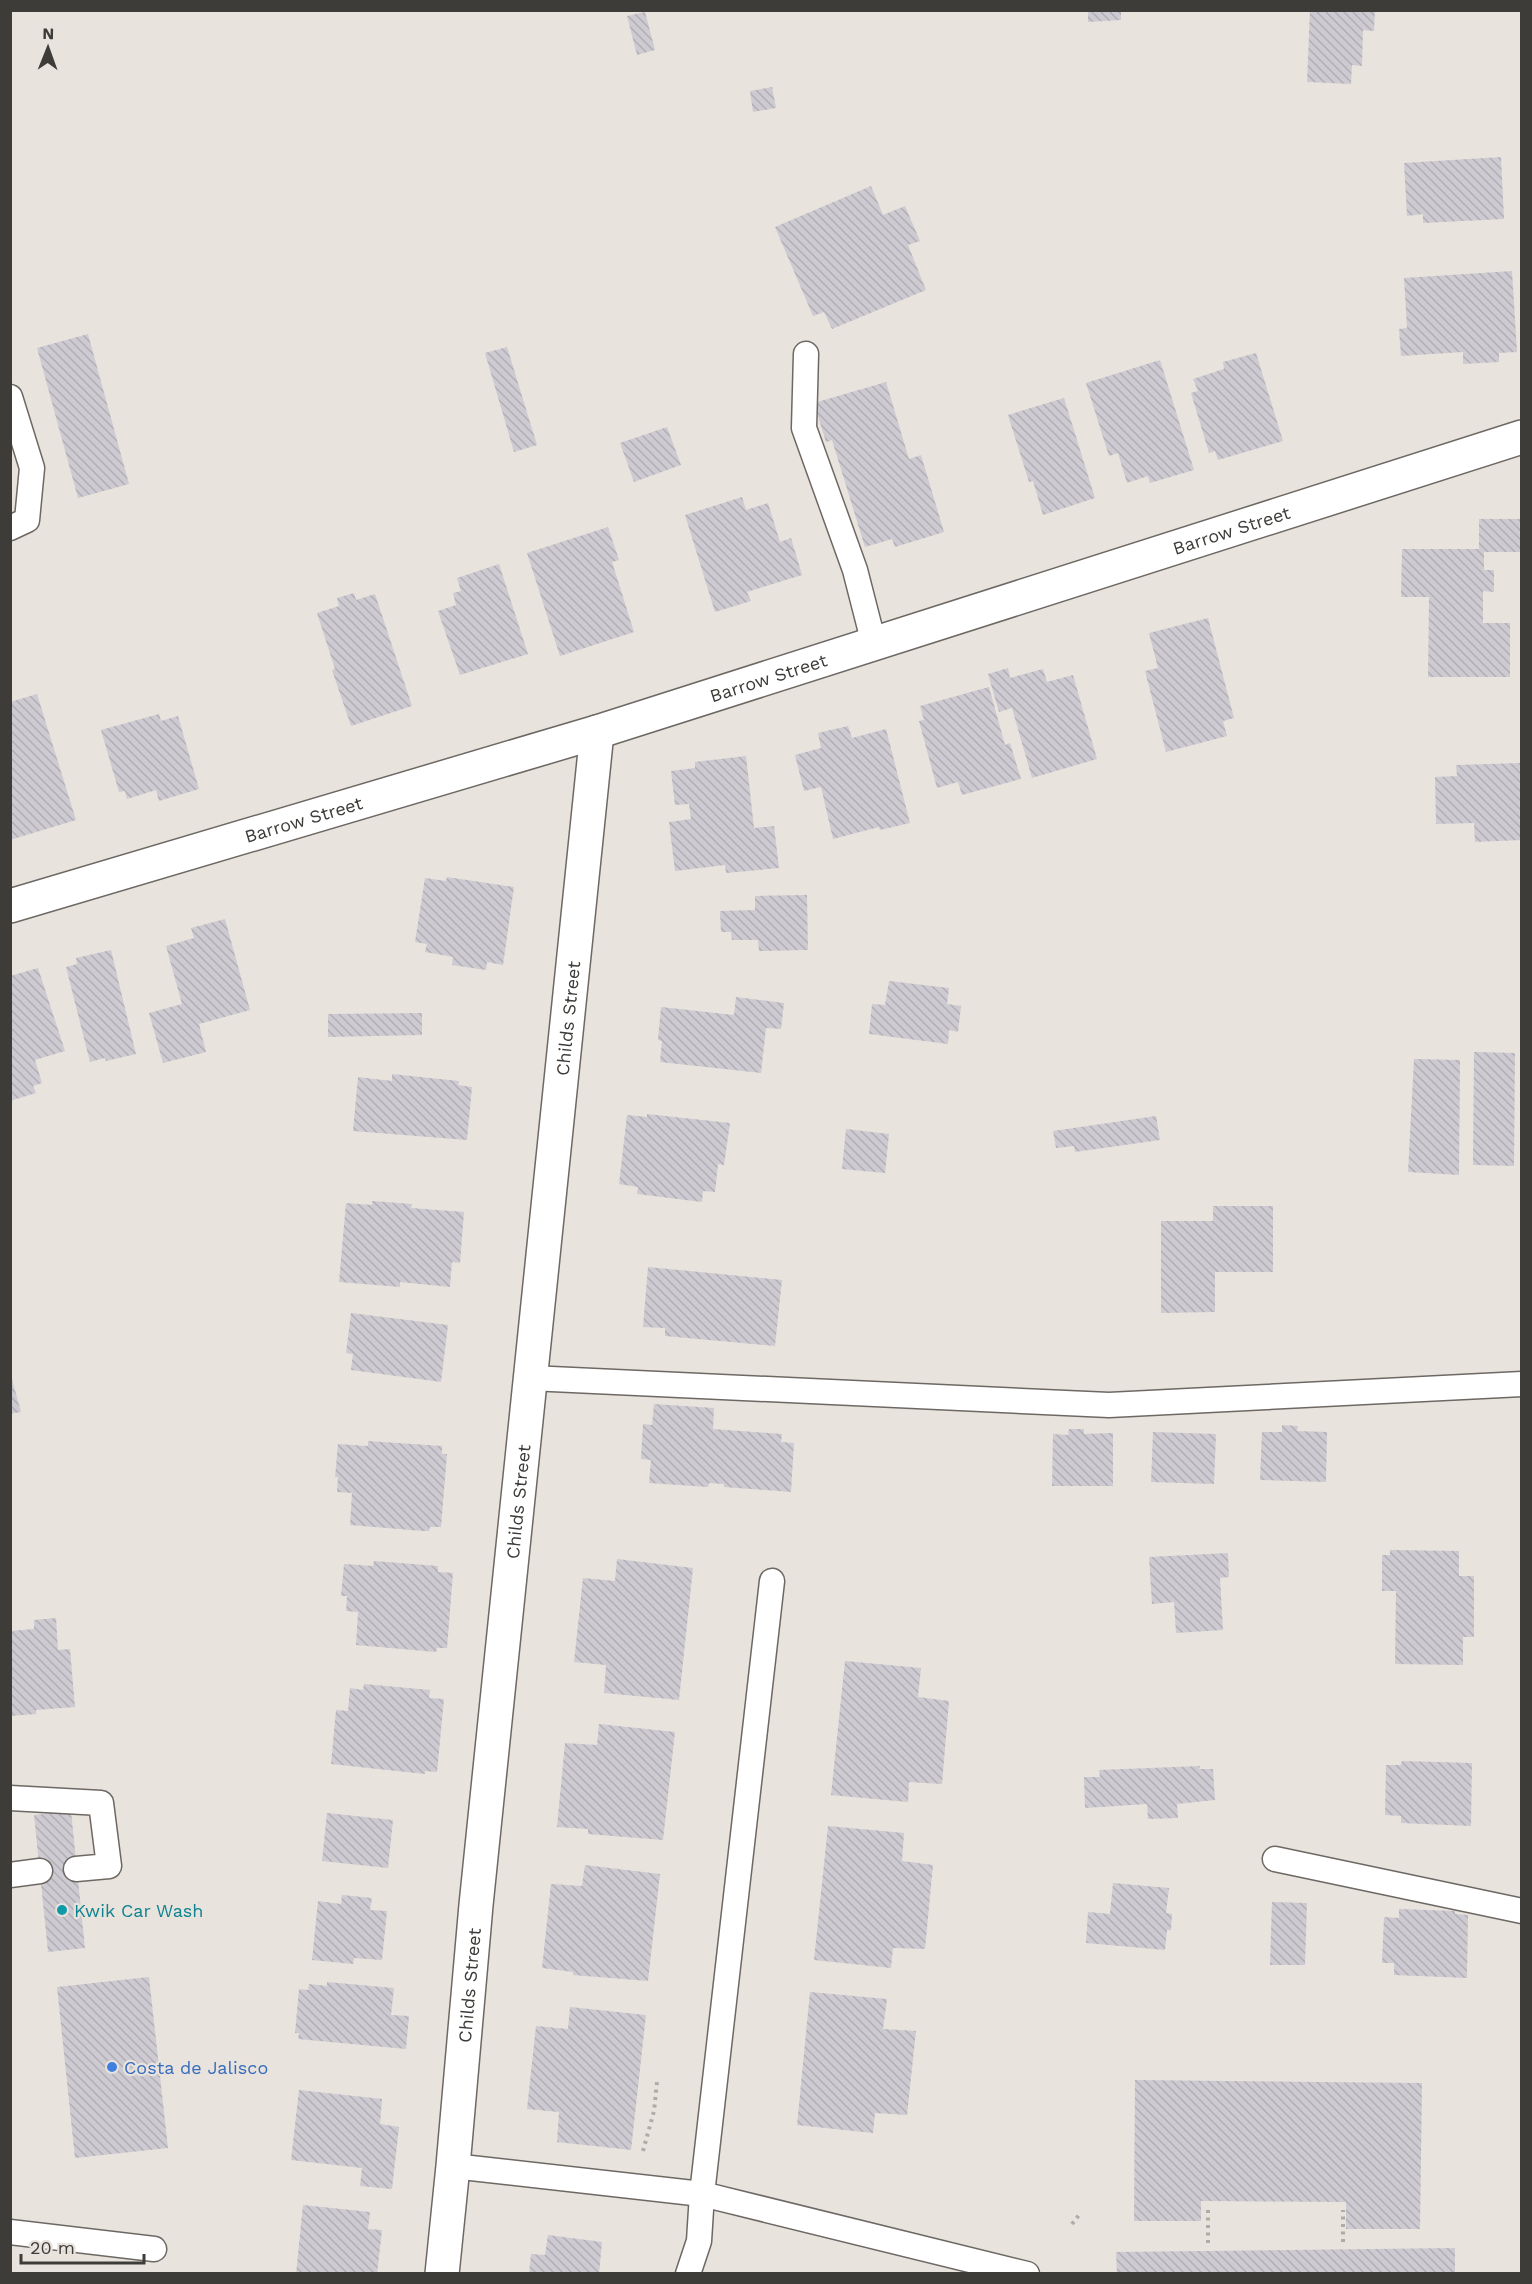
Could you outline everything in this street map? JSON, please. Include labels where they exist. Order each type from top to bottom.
[{"type":"street","name":"Barrow Street","points":[[10,906],[597,732],[1521,437]]},
{"type":"street","name":"Childs Street","points":[[442,2274],[476,1905],[597,732]]},
{"type":"lane","points":[[806,354],[804,428],[855,570],[874,644]]},
{"type":"lane","points":[[10,397],[32,468],[27,520],[10,528]]},
{"type":"lane","points":[[530,1378],[1109,1405],[1521,1384]]},
{"type":"lane","points":[[688,2274],[699,2241],[702,2194],[772,1581]]},
{"type":"lane","points":[[10,1798],[101,1803],[109,1866],[76,1869]]},
{"type":"lane","points":[[1275,1859],[1521,1911]]},
{"type":"lane","points":[[10,1875],[40,1871]]},
{"type":"lane","points":[[453,2166],[702,2194],[1026,2274]]},
{"type":"lane","points":[[10,2232],[154,2249]]},
{"type":"path","points":[[643,2151],[654,2111],[657,2082]]},
{"type":"path","points":[[1208,2210],[1208,2243]]},
{"type":"path","points":[[1343,2210],[1343,2242]]},
{"type":"path","points":[[1072,2224],[1079,2215]]},
{"type":"building","points":[[1088,10],[1121,10],[1121,20],[1088,22]]},
{"type":"building","points":[[1310,10],[1375,10],[1374,31],[1363,30],[1362,66],[1352,65],[1351,84],[1307,82]]},
{"type":"building","points":[[645,12],[655,50],[637,55],[627,16]]},
{"type":"building","points":[[772,87],[776,108],[753,112],[750,91]]},
{"type":"building","points":[[1501,157],[1504,219],[1423,223],[1423,214],[1407,216],[1404,163]]},
{"type":"building","points":[[871,186],[883,215],[905,206],[920,241],[908,245],[926,290],[832,329],[824,312],[813,316],[775,227]]},
{"type":"building","points":[[1512,271],[1517,352],[1499,353],[1499,362],[1463,364],[1463,352],[1401,356],[1399,329],[1407,328],[1404,278]]},
{"type":"building","points":[[88,334],[129,484],[78,498],[37,348]]},
{"type":"building","points":[[507,347],[537,445],[514,452],[485,353]]},
{"type":"building","points":[[1256,353],[1283,441],[1218,460],[1215,451],[1209,453],[1191,393],[1198,391],[1193,379],[1224,369],[1223,362]]},
{"type":"building","points":[[1160,360],[1194,470],[1150,483],[1148,476],[1127,483],[1118,453],[1109,456],[1086,383]]},
{"type":"building","points":[[886,382],[909,459],[921,455],[944,532],[895,547],[892,539],[865,547],[832,440],[826,442],[814,403]]},
{"type":"building","points":[[1064,398],[1095,498],[1043,515],[1033,481],[1029,482],[1008,415]]},
{"type":"building","points":[[667,427],[681,465],[634,482],[620,443]]},
{"type":"building","points":[[742,497],[746,510],[768,503],[780,542],[791,538],[802,575],[747,592],[751,601],[715,612],[685,515]]},
{"type":"building","points":[[1479,519],[1522,519],[1522,552],[1484,552],[1484,570],[1494,570],[1494,592],[1483,591],[1483,623],[1510,623],[1510,677],[1428,677],[1429,597],[1401,597],[1402,549],[1479,549]]},
{"type":"building","points":[[608,527],[619,560],[612,562],[634,632],[560,656],[527,553]]},
{"type":"building","points":[[499,564],[528,654],[460,675],[438,611],[456,605],[453,593],[461,591],[457,578]]},
{"type":"building","points":[[354,593],[356,600],[375,594],[412,706],[351,726],[332,670],[335,669],[317,613],[339,606],[337,598]]},
{"type":"building","points":[[1208,618],[1234,718],[1223,721],[1227,736],[1166,752],[1145,671],[1158,668],[1149,633]]},
{"type":"building","points":[[1008,668],[1010,678],[1043,669],[1047,682],[1073,675],[1097,759],[1032,778],[1012,708],[999,712],[988,674]]},
{"type":"building","points":[[989,687],[1005,745],[1010,743],[1021,779],[962,795],[958,782],[937,788],[919,721],[924,720],[920,706]]},
{"type":"building","points":[[37,694],[76,820],[10,840],[10,702]]},
{"type":"building","points":[[159,714],[161,721],[178,716],[199,789],[159,801],[156,790],[127,799],[125,791],[119,792],[101,730]]},
{"type":"building","points":[[848,726],[852,738],[886,729],[910,823],[880,830],[879,827],[833,839],[821,787],[804,791],[795,755],[821,748],[818,733]]},
{"type":"building","points":[[746,756],[754,828],[774,826],[779,868],[726,873],[725,865],[675,871],[669,822],[691,819],[689,804],[675,805],[671,771],[695,768],[695,762]]},
{"type":"building","points":[[1522,763],[1522,840],[1475,842],[1474,823],[1436,824],[1435,777],[1457,776],[1456,765]]},
{"type":"building","points":[[447,877],[514,887],[503,965],[487,962],[486,970],[452,965],[453,957],[425,952],[427,944],[415,942],[425,878],[446,881]]},
{"type":"building","points":[[807,895],[808,950],[759,951],[758,940],[732,940],[731,932],[721,932],[720,911],[755,910],[755,896]]},
{"type":"building","points":[[225,919],[250,1010],[199,1024],[206,1052],[163,1063],[149,1013],[182,1004],[166,946],[194,938],[191,928]]},
{"type":"building","points":[[111,950],[136,1054],[90,1062],[66,967],[77,964],[76,958]]},
{"type":"building","points":[[38,968],[65,1051],[35,1060],[42,1083],[33,1086],[36,1093],[10,1101],[10,976]]},
{"type":"building","points":[[889,981],[949,988],[947,1004],[961,1006],[958,1032],[949,1030],[948,1044],[869,1034],[872,1004],[885,1005]]},
{"type":"building","points":[[736,997],[784,1003],[781,1029],[766,1028],[761,1073],[660,1062],[662,1041],[658,1040],[661,1007],[734,1015]]},
{"type":"building","points":[[422,1013],[422,1035],[328,1037],[328,1014]]},
{"type":"building","points":[[1474,1052],[1515,1053],[1514,1166],[1473,1165]]},
{"type":"building","points":[[1414,1059],[1460,1060],[1459,1175],[1408,1172]]},
{"type":"building","points":[[392,1074],[459,1081],[458,1085],[472,1087],[467,1140],[353,1131],[358,1077],[392,1081]]},
{"type":"building","points":[[647,1114],[730,1123],[724,1165],[718,1164],[715,1192],[703,1191],[702,1202],[637,1194],[638,1187],[619,1184],[627,1115],[647,1117]]},
{"type":"building","points":[[1156,1116],[1160,1140],[1075,1152],[1074,1146],[1056,1148],[1053,1131]]},
{"type":"building","points":[[846,1129],[889,1134],[885,1173],[842,1169]]},
{"type":"building","points":[[372,1201],[412,1204],[411,1208],[464,1212],[460,1263],[452,1262],[450,1287],[400,1282],[400,1287],[339,1282],[346,1203],[372,1205]]},
{"type":"building","points":[[1213,1206],[1273,1206],[1273,1272],[1215,1272],[1215,1312],[1161,1313],[1161,1221],[1213,1221]]},
{"type":"building","points":[[648,1267],[782,1280],[775,1346],[665,1336],[665,1328],[643,1327]]},
{"type":"building","points":[[351,1313],[448,1325],[441,1382],[351,1370],[353,1354],[346,1353]]},
{"type":"building","points":[[10,1372],[21,1412],[10,1414]]},
{"type":"building","points":[[654,1404],[714,1408],[713,1429],[782,1434],[781,1442],[794,1443],[791,1492],[724,1487],[724,1484],[709,1483],[708,1487],[649,1483],[651,1460],[641,1459],[643,1424],[652,1425]]},
{"type":"building","points":[[1282,1425],[1298,1426],[1297,1431],[1327,1432],[1326,1482],[1260,1480],[1262,1432],[1282,1432]]},
{"type":"building","points":[[1069,1429],[1084,1429],[1084,1434],[1113,1433],[1113,1486],[1052,1486],[1053,1434],[1068,1435]]},
{"type":"building","points":[[1153,1432],[1216,1434],[1214,1484],[1151,1482]]},
{"type":"building","points":[[368,1441],[442,1446],[442,1454],[447,1454],[441,1527],[430,1527],[429,1531],[423,1531],[350,1525],[352,1493],[337,1492],[338,1477],[335,1477],[338,1444],[368,1446]]},
{"type":"building","points":[[1390,1550],[1459,1551],[1459,1576],[1474,1576],[1474,1637],[1463,1637],[1463,1665],[1395,1664],[1396,1591],[1382,1591],[1382,1555],[1390,1555]]},
{"type":"building","points":[[1228,1553],[1229,1577],[1220,1578],[1223,1630],[1176,1633],[1174,1602],[1152,1604],[1149,1557]]},
{"type":"building","points":[[617,1559],[693,1568],[679,1700],[604,1693],[606,1665],[574,1662],[583,1578],[615,1581]]},
{"type":"building","points":[[374,1561],[438,1566],[438,1572],[453,1573],[447,1648],[437,1648],[436,1652],[356,1645],[358,1612],[346,1611],[347,1596],[341,1596],[344,1564],[373,1566]]},
{"type":"building","points":[[56,1618],[58,1650],[70,1649],[75,1707],[36,1710],[36,1714],[10,1716],[10,1631],[34,1629],[34,1620]]},
{"type":"building","points":[[845,1661],[921,1668],[918,1697],[949,1701],[942,1784],[909,1782],[908,1802],[831,1795]]},
{"type":"building","points":[[364,1684],[430,1690],[429,1698],[444,1699],[437,1772],[425,1771],[425,1774],[331,1764],[336,1710],[348,1711],[350,1688],[363,1690]]},
{"type":"building","points":[[599,1724],[675,1732],[663,1840],[588,1834],[588,1829],[557,1827],[565,1743],[597,1745]]},
{"type":"building","points":[[1402,1761],[1472,1763],[1471,1826],[1401,1823],[1401,1816],[1385,1815],[1386,1765],[1401,1765]]},
{"type":"building","points":[[1200,1766],[1199,1769],[1213,1769],[1215,1800],[1177,1804],[1178,1818],[1148,1819],[1147,1804],[1085,1808],[1084,1777],[1100,1777],[1099,1770]]},
{"type":"building","name":"Kwik Car Wash","points":[[71,1811],[85,1948],[48,1952],[34,1815]]},
{"type":"building","points":[[327,1813],[393,1820],[388,1868],[322,1861]]},
{"type":"building","points":[[828,1826],[904,1833],[902,1861],[933,1865],[925,1949],[893,1948],[891,1968],[814,1960]]},
{"type":"building","points":[[585,1865],[660,1874],[648,1981],[573,1975],[573,1972],[542,1968],[551,1884],[582,1886]]},
{"type":"building","points":[[1113,1883],[1169,1888],[1166,1913],[1172,1914],[1171,1930],[1167,1930],[1165,1950],[1086,1943],[1088,1912],[1110,1914]]},
{"type":"building","points":[[342,1895],[372,1898],[370,1910],[387,1911],[382,1960],[354,1958],[353,1964],[312,1960],[318,1901],[341,1904]]},
{"type":"building","points":[[1272,1902],[1307,1903],[1305,1965],[1270,1965]]},
{"type":"building","points":[[1399,1909],[1455,1911],[1455,1914],[1468,1915],[1467,1978],[1394,1975],[1394,1963],[1382,1963],[1384,1917],[1399,1918]]},
{"type":"building","name":"Costa de Jalisco","points":[[149,1977],[168,2148],[75,2158],[57,1987]]},
{"type":"building","points":[[327,1982],[394,1988],[391,2015],[409,2016],[406,2049],[298,2039],[299,2033],[295,2033],[299,1989],[308,1990],[309,1984],[327,1986]]},
{"type":"building","points":[[810,1992],[887,1999],[883,2029],[916,2031],[907,2115],[875,2113],[873,2133],[797,2125]]},
{"type":"building","points":[[570,2007],[646,2015],[631,2150],[557,2142],[559,2112],[527,2109],[536,2026],[568,2029]]},
{"type":"building","points":[[1135,2080],[1422,2083],[1420,2229],[1346,2229],[1346,2202],[1201,2201],[1201,2221],[1134,2221]]},
{"type":"building","points":[[299,2090],[382,2099],[380,2124],[399,2127],[392,2189],[360,2186],[362,2168],[291,2160]]},
{"type":"building","points":[[303,2205],[370,2212],[368,2229],[382,2230],[377,2274],[296,2274]]},
{"type":"building","points":[[548,2235],[602,2242],[599,2274],[529,2274],[531,2254],[545,2255]]},
{"type":"building","points":[[1455,2248],[1455,2274],[1117,2274],[1116,2252]]},
{"type":"place","name":"Kwik Car Wash","points":[[62,1910]]},
{"type":"place","name":"Costa de Jalisco","points":[[112,2067]]}]
